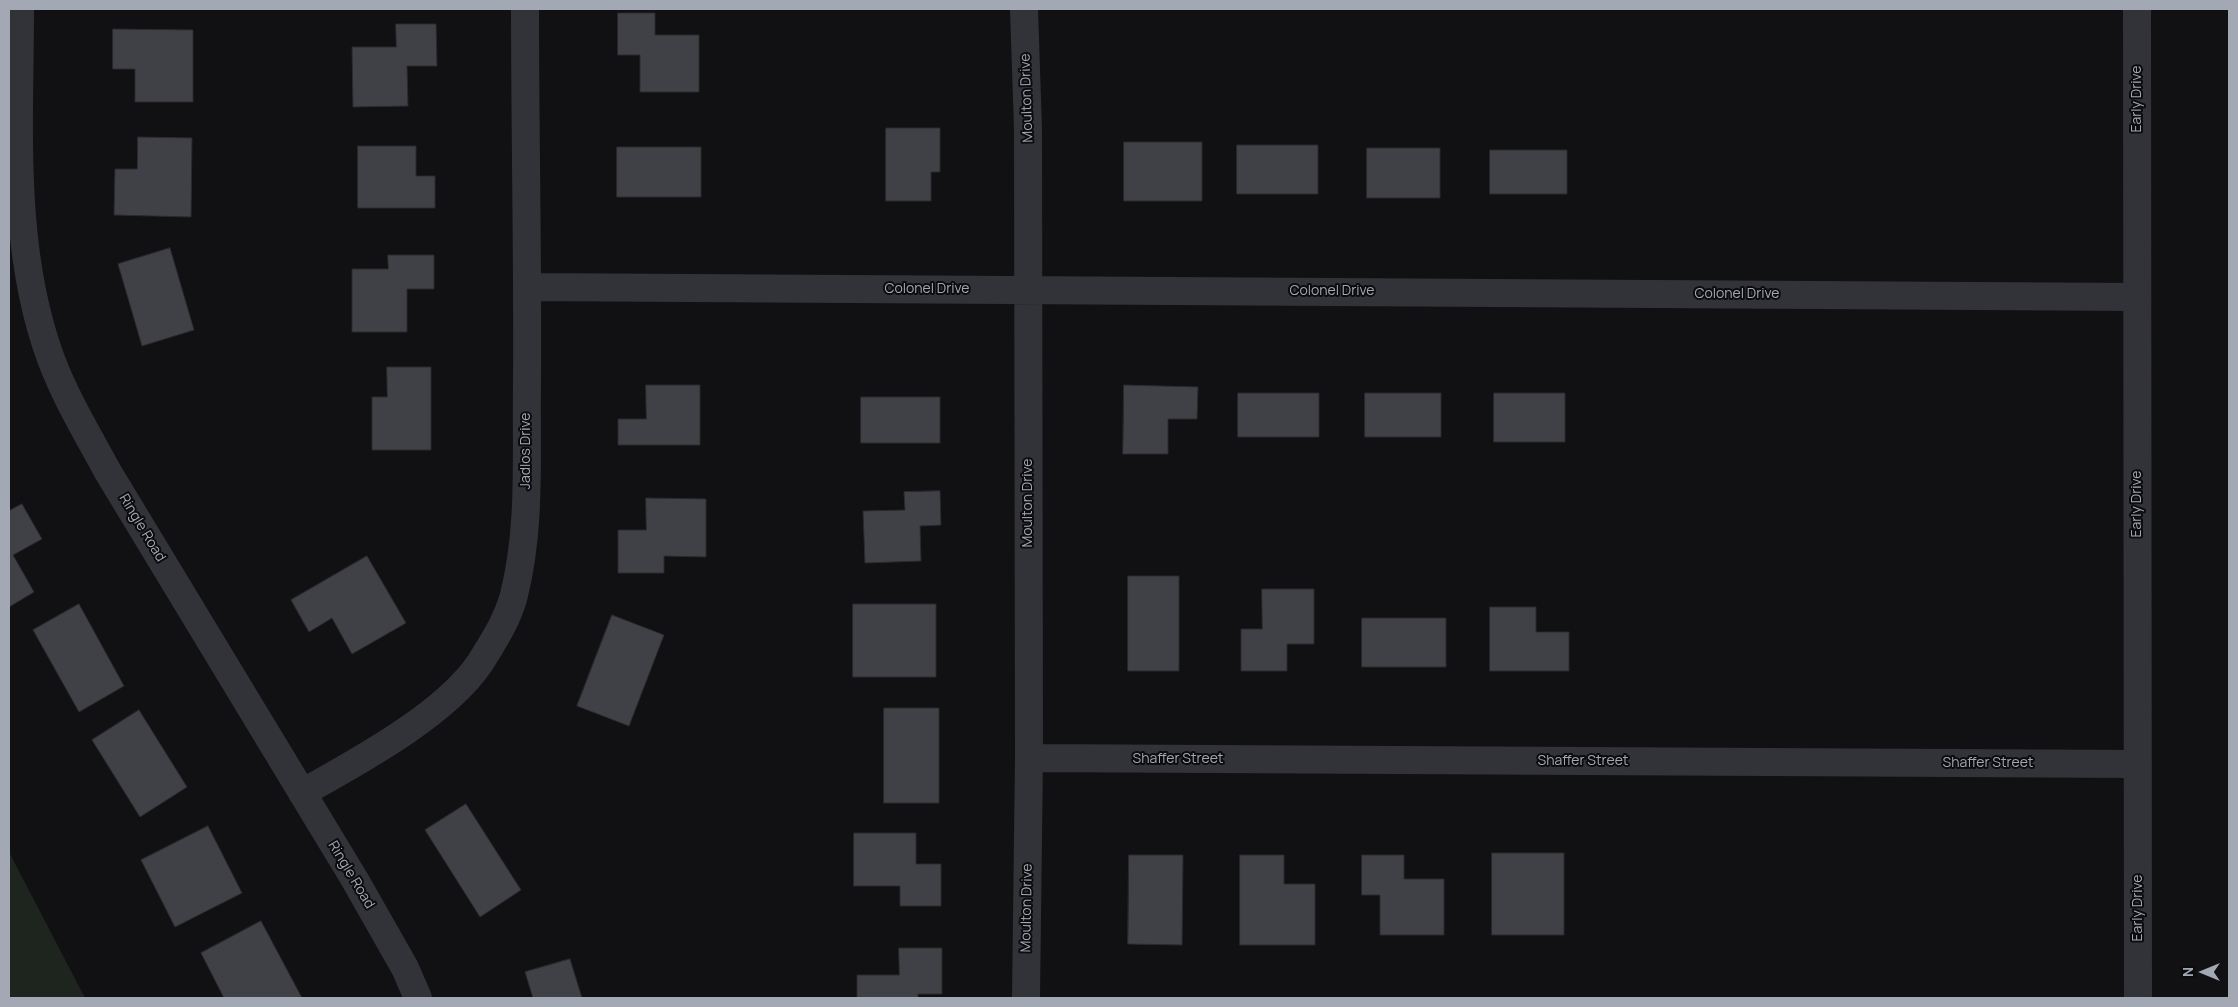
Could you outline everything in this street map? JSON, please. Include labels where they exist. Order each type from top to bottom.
[{"type":"street","name":"Ringle Road","points":[[20,9],[21,213],[27,263],[36,312],[52,360],[72,406],[108,472],[355,880],[405,968],[418,998]]},
{"type":"street","name":"Jadlos Drive","points":[[302,793],[354,764],[426,716],[463,683],[479,664],[504,620],[513,597],[523,548],[526,498],[528,287],[525,9]]},
{"type":"street","name":"Moulton Drive","points":[[1024,9],[1028,129],[1029,758],[1026,998]]},
{"type":"street","name":"Early Drive","points":[[2137,9],[2138,998]]},
{"type":"street","name":"Colonel Drive","points":[[528,287],[2137,297]]},
{"type":"street","name":"Shaffer Street","points":[[1029,758],[2137,764]]},
{"type":"shaded area","points":[[9,852],[85,998],[9,998]]},
{"type":"building","points":[[618,13],[655,13],[655,35],[699,35],[699,92],[640,92],[640,55],[618,55]]},
{"type":"building","points":[[396,24],[436,24],[437,66],[407,66],[408,106],[353,107],[352,47],[396,47]]},
{"type":"building","points":[[113,29],[193,30],[193,102],[135,102],[135,69],[113,69]]},
{"type":"building","points":[[886,128],[940,128],[940,172],[931,172],[931,201],[886,201]]},
{"type":"building","points":[[138,137],[192,138],[191,217],[114,215],[115,169],[137,169]]},
{"type":"building","points":[[1124,142],[1202,142],[1202,201],[1124,201]]},
{"type":"building","points":[[1237,145],[1318,145],[1318,194],[1237,194]]},
{"type":"building","points":[[358,146],[416,146],[416,176],[435,176],[435,208],[358,208]]},
{"type":"building","points":[[617,147],[701,147],[701,197],[617,197]]},
{"type":"building","points":[[1367,148],[1440,148],[1440,198],[1367,198]]},
{"type":"building","points":[[1490,150],[1567,150],[1567,194],[1490,194]]},
{"type":"building","points":[[170,248],[194,330],[142,346],[118,264]]},
{"type":"building","points":[[388,255],[434,255],[434,289],[407,289],[407,332],[352,332],[352,269],[388,269]]},
{"type":"building","points":[[387,367],[431,367],[431,450],[372,450],[372,397],[387,397]]},
{"type":"building","points":[[646,385],[700,385],[700,445],[618,445],[618,419],[646,419]]},
{"type":"building","points":[[1124,385],[1198,387],[1197,419],[1168,419],[1168,454],[1123,454]]},
{"type":"building","points":[[1238,393],[1319,393],[1319,437],[1238,437]]},
{"type":"building","points":[[1365,393],[1441,393],[1441,437],[1365,437]]},
{"type":"building","points":[[1494,393],[1565,393],[1565,442],[1494,442]]},
{"type":"building","points":[[861,397],[940,397],[940,443],[861,443]]},
{"type":"building","points":[[940,491],[941,525],[920,526],[921,561],[865,563],[863,511],[905,510],[904,492]]},
{"type":"building","points":[[646,498],[706,499],[706,557],[664,556],[664,573],[618,573],[618,530],[646,530]]},
{"type":"building","points":[[22,504],[42,539],[13,555],[34,592],[9,607],[9,511]]},
{"type":"building","points":[[367,556],[406,623],[352,654],[332,618],[309,632],[291,600]]},
{"type":"building","points":[[1128,576],[1179,576],[1179,671],[1128,671]]},
{"type":"building","points":[[1262,589],[1314,589],[1314,644],[1287,644],[1287,671],[1241,671],[1241,629],[1262,629]]},
{"type":"building","points":[[79,604],[124,686],[79,712],[33,630]]},
{"type":"building","points":[[853,604],[936,604],[936,677],[853,677]]},
{"type":"building","points":[[1490,607],[1536,607],[1536,632],[1569,632],[1569,671],[1490,671]]},
{"type":"building","points":[[612,615],[664,635],[629,726],[577,706]]},
{"type":"building","points":[[1362,618],[1446,618],[1446,667],[1362,667]]},
{"type":"building","points":[[884,708],[939,708],[939,803],[884,803]]},
{"type":"building","points":[[139,710],[187,787],[140,817],[92,740]]},
{"type":"building","points":[[466,804],[521,890],[480,917],[425,830]]},
{"type":"building","points":[[208,826],[242,893],[175,927],[141,860]]},
{"type":"building","points":[[854,833],[916,833],[916,864],[941,864],[941,906],[900,906],[900,886],[854,886]]},
{"type":"building","points":[[1492,853],[1564,853],[1564,935],[1492,935]]},
{"type":"building","points":[[1129,855],[1183,855],[1182,945],[1128,944]]},
{"type":"building","points":[[1240,855],[1284,855],[1284,884],[1315,884],[1315,945],[1240,945]]},
{"type":"building","points":[[1362,855],[1404,855],[1404,879],[1444,879],[1444,935],[1380,935],[1380,895],[1362,895]]},
{"type":"building","points":[[261,921],[302,998],[224,998],[201,953]]},
{"type":"building","points":[[899,948],[942,948],[942,994],[918,994],[918,998],[857,998],[857,975],[899,975]]},
{"type":"building","points":[[570,959],[582,998],[533,998],[525,972]]}]
